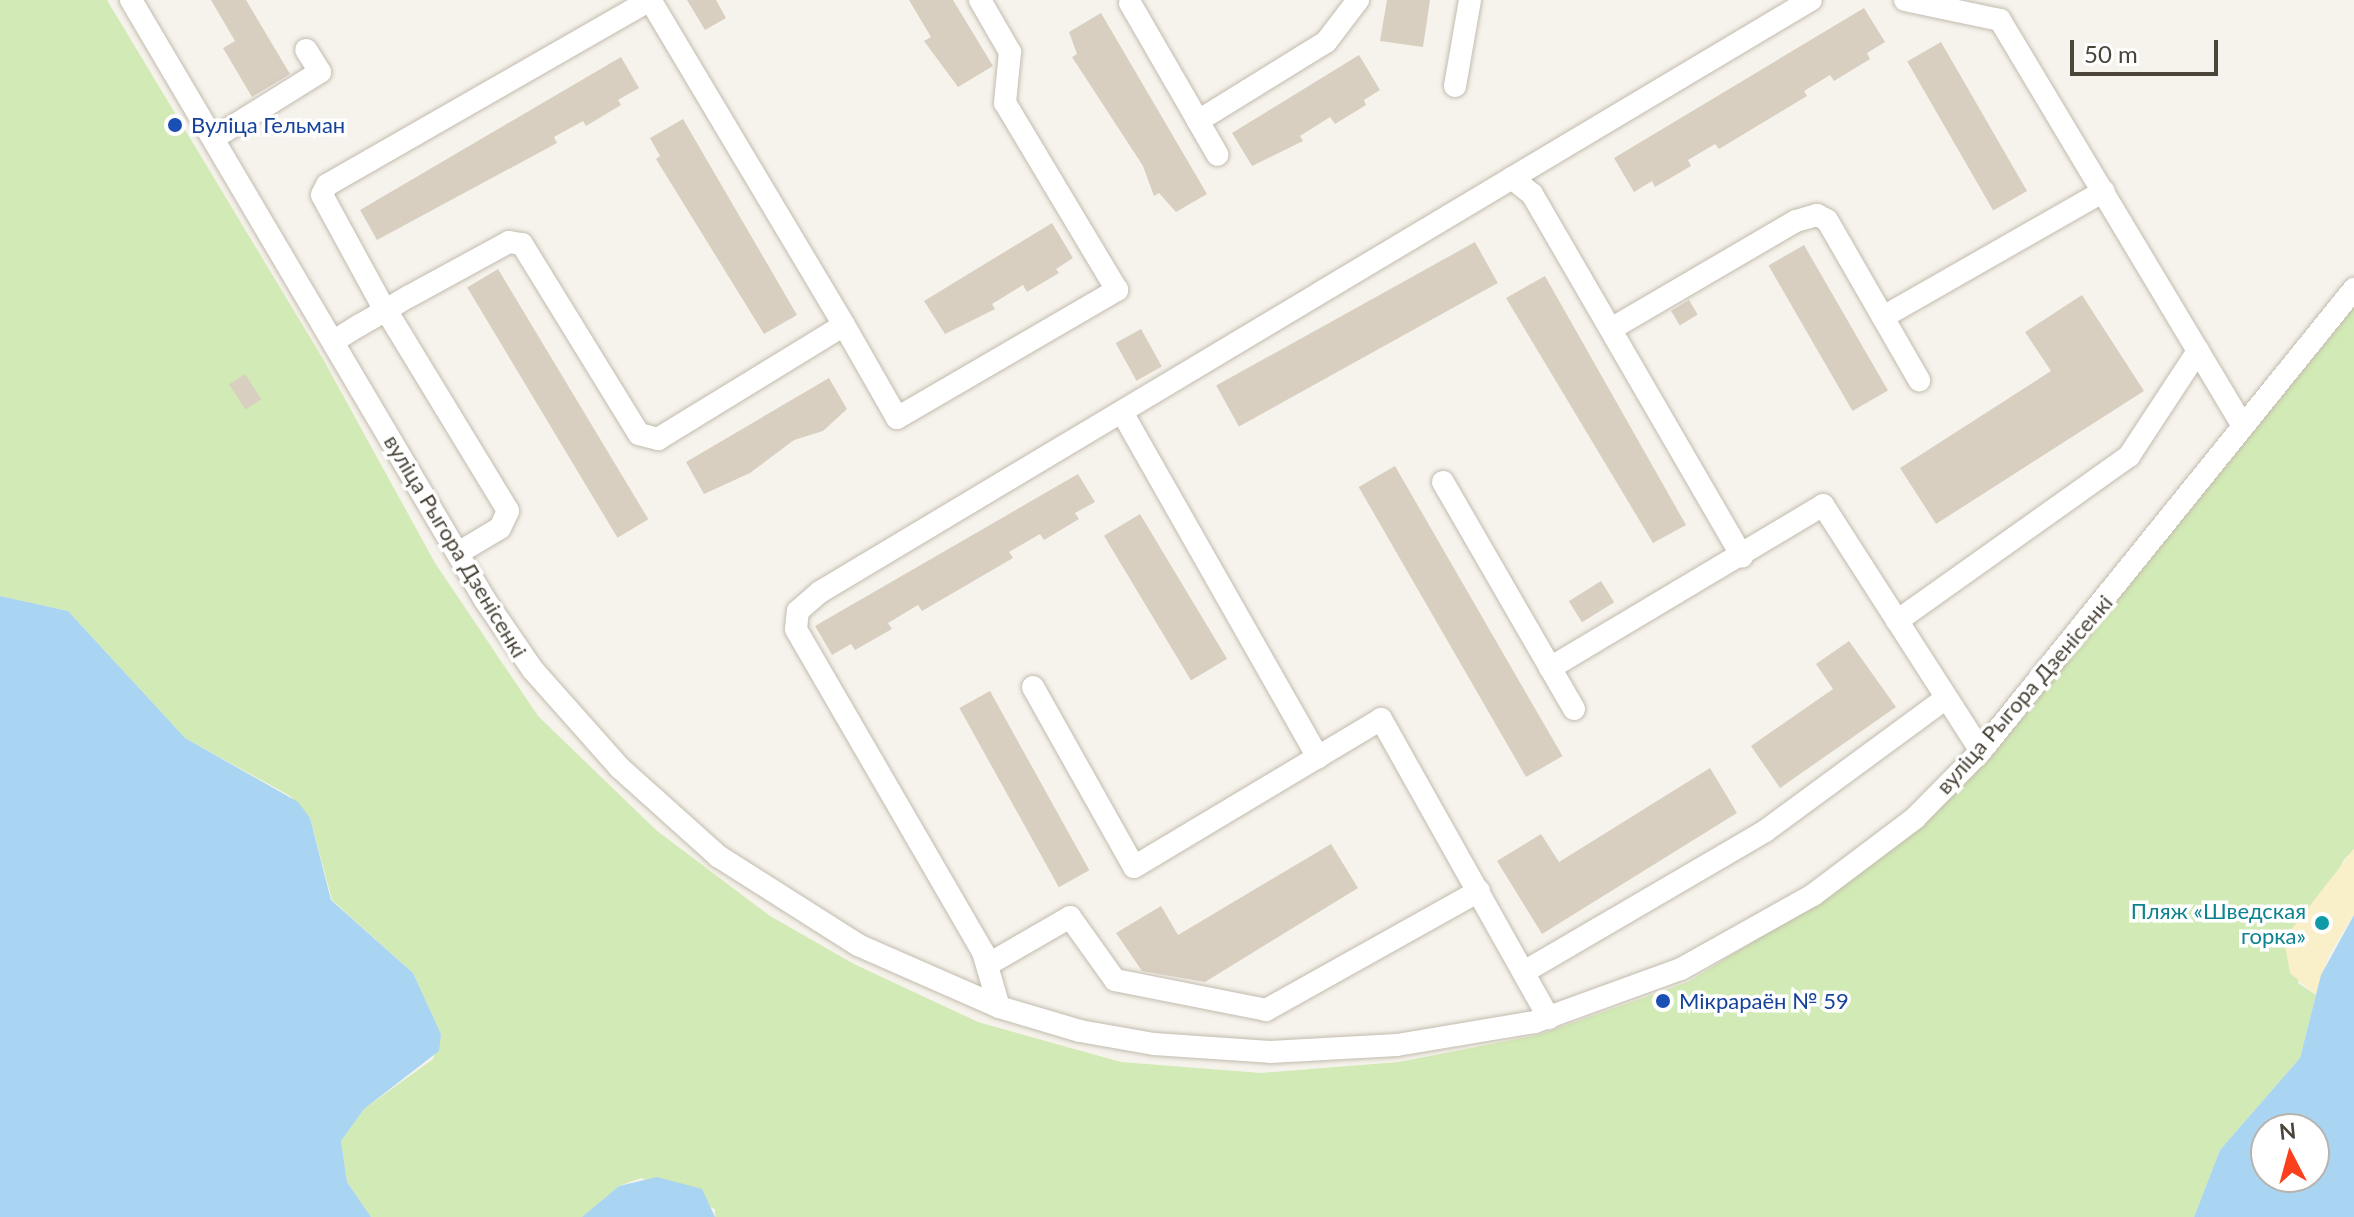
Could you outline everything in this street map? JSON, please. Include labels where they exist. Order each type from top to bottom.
[{"type":"street","name":"вуліца Рыгора Дзенісенкі","points":[[131,0],[458,553],[533,670],[669,815],[774,895],[858,945],[999,1007],[1080,1031],[1154,1044],[1270,1052],[1397,1045],[1549,1018],[1681,969],[1813,895],[1915,818],[1981,751],[2354,289]]},
{"type":"street","points":[[458,553],[500,528],[508,511],[324,205],[327,185],[650,0],[897,418],[1117,290],[1005,103],[1010,52],[980,0]]},
{"type":"street","points":[[1198,121],[1326,42],[1358,0]]},
{"type":"street","points":[[1455,86],[1470,0]]},
{"type":"street","points":[[999,1007],[987,965],[796,629],[798,611],[820,592],[1123,414],[1811,0]]},
{"type":"street","points":[[1905,0],[2000,20],[2243,426]]},
{"type":"street","points":[[1130,3],[1218,155]]},
{"type":"street","points":[[214,138],[320,72],[306,50]]},
{"type":"street","points":[[1512,178],[1532,194],[1742,556]]},
{"type":"street","points":[[1883,317],[2104,191]]},
{"type":"street","points":[[1611,329],[1796,221],[1817,215],[1827,220],[1919,380]]},
{"type":"street","points":[[334,341],[509,242],[522,244],[647,439],[658,439],[844,325]]},
{"type":"street","points":[[1897,621],[2129,456],[2198,351]]},
{"type":"street","points":[[1123,414],[1318,757]]},
{"type":"street","points":[[1443,482],[1574,709]]},
{"type":"street","points":[[1550,668],[1823,505],[1981,751]]},
{"type":"street","points":[[1033,687],[1134,867],[1381,719],[1549,1018]]},
{"type":"street","points":[[1524,972],[1765,831],[1946,698]]},
{"type":"street","points":[[987,965],[1070,917],[1115,980],[1266,1010],[1479,891]]},
{"type":"green space","points":[[0,0],[107,0],[323,359],[435,563],[538,716],[656,830],[770,916],[854,964],[978,1022],[1121,1062],[1261,1073],[1399,1062],[1538,1035],[1688,982],[1815,903],[1985,761],[2354,307],[2354,849],[2343,861],[2298,983],[2316,995],[2300,1058],[2220,1150],[2194,1217],[715,1217],[715,1209],[641,1178],[619,1186],[582,1217],[371,1217],[347,1182],[341,1141],[364,1109],[433,1059],[441,1034],[413,973],[332,900],[310,818],[290,796],[185,738],[68,611],[0,596]]},
{"type":"sand","name":"Пляж «Шведская горка»","points":[[2354,849],[2354,915],[2329,955],[2316,995],[2290,973],[2285,946],[2290,931]]},
{"type":"water","points":[[0,596],[68,611],[185,738],[298,802],[310,818],[331,900],[413,973],[441,1034],[439,1051],[364,1109],[341,1141],[347,1182],[371,1217],[0,1217]]},
{"type":"water","points":[[2354,915],[2354,1217],[2194,1217],[2220,1150],[2250,1116],[2250,1193],[2330,1193],[2330,1113],[2252,1113],[2300,1058],[2321,975]]},
{"type":"water","points":[[657,1177],[702,1189],[715,1217],[582,1217],[619,1186]]},
{"type":"building","points":[[211,0],[246,0],[290,74],[252,97],[223,48],[235,41]]},
{"type":"building","points":[[687,0],[716,0],[726,18],[705,30]]},
{"type":"building","points":[[909,0],[953,0],[993,66],[958,87],[924,41],[931,37]]},
{"type":"building","points":[[1387,0],[1430,0],[1423,47],[1380,41]]},
{"type":"building","points":[[1864,8],[1885,42],[1867,53],[1870,59],[1834,81],[1830,75],[1804,91],[1807,96],[1719,149],[1715,144],[1688,160],[1691,166],[1655,187],[1652,181],[1634,192],[1614,158]]},
{"type":"building","points":[[1101,13],[1207,194],[1176,212],[1159,193],[1154,196],[1143,166],[1072,57],[1077,54],[1069,32]]},
{"type":"building","points":[[1941,42],[2027,191],[1993,210],[1907,62]]},
{"type":"building","points":[[1359,55],[1380,90],[1364,100],[1366,105],[1335,124],[1330,117],[1300,136],[1303,141],[1252,166],[1232,133]]},
{"type":"building","points":[[621,57],[639,88],[618,100],[621,105],[586,126],[583,121],[554,137],[557,143],[377,240],[360,210]]},
{"type":"building","points":[[683,119],[797,315],[764,334],[656,159],[660,156],[650,138]]},
{"type":"building","points":[[1052,223],[1073,258],[1056,269],[1059,273],[1027,292],[1023,285],[992,304],[995,309],[945,334],[924,301]]},
{"type":"building","points":[[1475,242],[1498,283],[1239,427],[1216,386]]},
{"type":"building","points":[[1804,245],[1888,390],[1852,411],[1768,266]]},
{"type":"building","points":[[498,269],[648,519],[618,538],[467,288]]},
{"type":"building","points":[[1545,276],[1686,525],[1653,543],[1506,298]]},
{"type":"building","points":[[2082,295],[2144,391],[1936,524],[1900,468],[2051,371],[2025,332]]},
{"type":"building","points":[[1689,300],[1698,315],[1680,325],[1671,311]]},
{"type":"building","points":[[1141,329],[1162,367],[1136,381],[1116,343]]},
{"type":"building","points":[[245,374],[261,399],[245,410],[229,384]]},
{"type":"building","points":[[829,378],[847,409],[823,431],[794,440],[750,473],[704,494],[686,462]]},
{"type":"building","points":[[1395,466],[1562,756],[1526,777],[1359,487]]},
{"type":"building","points":[[1078,474],[1095,502],[1075,513],[1079,519],[1044,540],[1040,534],[1009,552],[1013,558],[922,611],[918,605],[888,623],[892,629],[855,650],[851,644],[832,655],[815,626]]},
{"type":"building","points":[[1140,514],[1227,659],[1191,680],[1104,536]]},
{"type":"building","points":[[1601,581],[1614,602],[1582,622],[1569,601]]},
{"type":"building","points":[[1849,641],[1896,707],[1780,788],[1751,746],[1833,689],[1816,664]]},
{"type":"building","points":[[990,691],[1089,870],[1059,887],[959,708]]},
{"type":"building","points":[[1710,768],[1737,813],[1542,934],[1497,861],[1541,834],[1559,862]]},
{"type":"building","points":[[1331,844],[1358,888],[1205,982],[1142,971],[1116,933],[1161,906],[1178,935]]},
{"type":"place","name":"Вуліца Гельман","points":[[175,125]]},
{"type":"place","name":"Пляж «Шведская горка»","points":[[2322,923]]},
{"type":"place","name":"Мікрараён № 59","points":[[1663,1001]]}]
